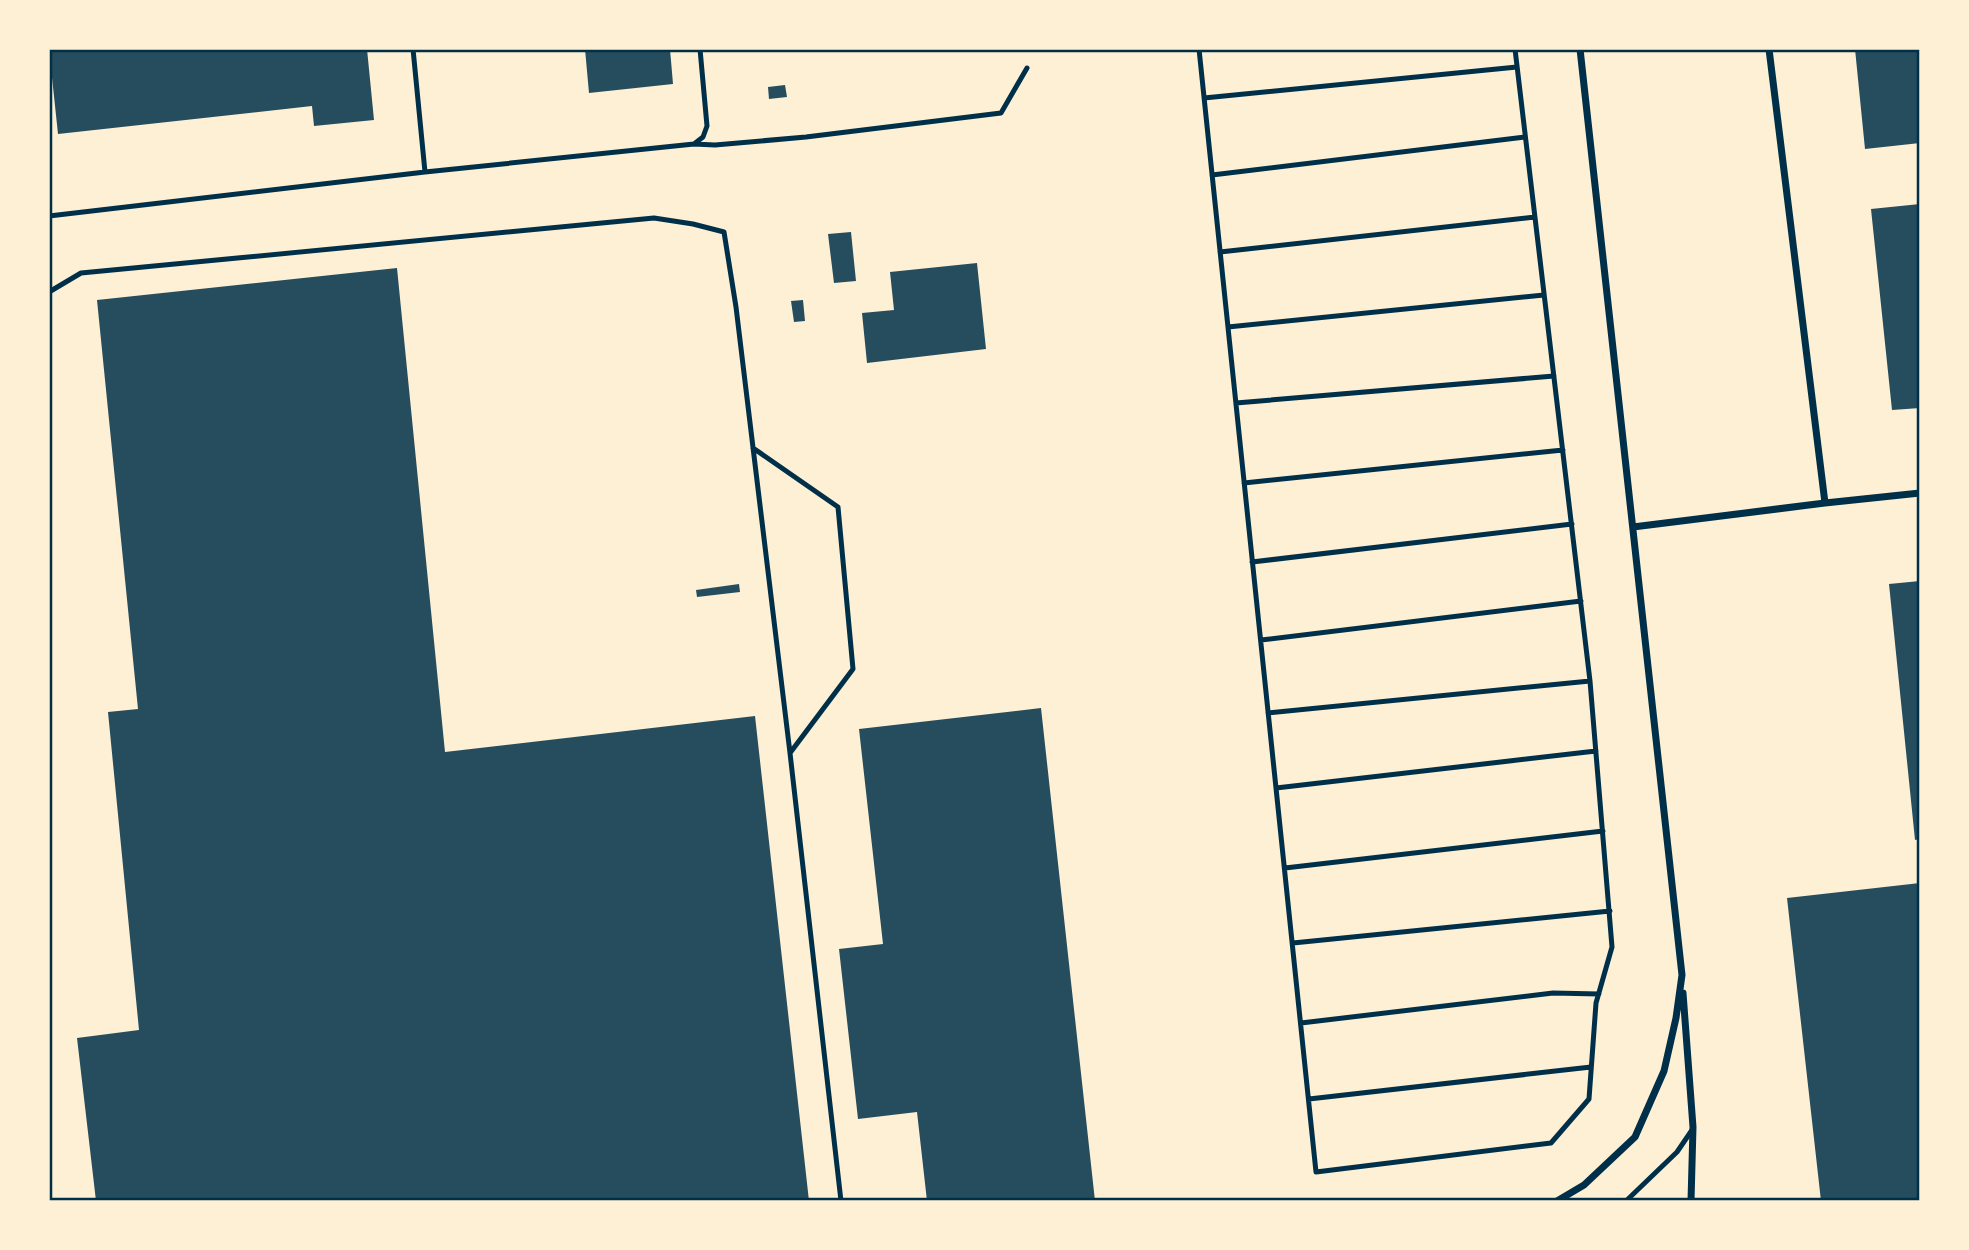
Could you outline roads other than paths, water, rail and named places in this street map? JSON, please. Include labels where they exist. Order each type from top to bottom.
[{"type":"street","points":[[1580,49],[1682,975],[1693,1127],[1691,1201]]},
{"type":"street","points":[[1769,49],[1825,503]]},
{"type":"street","points":[[1633,527],[1920,493]]},
{"type":"street","points":[[1557,1201],[1584,1185],[1635,1137],[1664,1071],[1682,975]]},
{"type":"lane","points":[[413,49],[425,172]]},
{"type":"lane","points":[[694,144],[703,137],[707,126],[700,49]]},
{"type":"lane","points":[[1199,49],[1317,1172],[1551,1143],[1589,1099],[1596,1003],[1612,947],[1591,681],[1515,49]]},
{"type":"lane","points":[[1204,98],[1517,67]]},
{"type":"lane","points":[[49,216],[425,172],[694,144],[715,145],[806,136],[1001,113],[1027,68]]},
{"type":"lane","points":[[1212,175],[1525,137]]},
{"type":"lane","points":[[1220,251],[1535,217]]},
{"type":"lane","points":[[49,292],[81,273],[654,218],[693,223],[724,232],[736,307],[790,753],[841,1201]]},
{"type":"lane","points":[[1228,327],[1544,295]]},
{"type":"lane","points":[[1236,403],[1554,376]]},
{"type":"lane","points":[[753,447],[838,507],[853,669],[790,753]]},
{"type":"lane","points":[[1244,482],[1563,450]]},
{"type":"lane","points":[[1252,562],[1572,524]]},
{"type":"lane","points":[[1261,640],[1581,601]]},
{"type":"lane","points":[[1268,713],[1591,681]]},
{"type":"lane","points":[[1276,788],[1596,751]]},
{"type":"lane","points":[[1285,868],[1603,831]]},
{"type":"lane","points":[[1293,943],[1609,911]]},
{"type":"lane","points":[[1301,1023],[1553,993],[1598,994]]},
{"type":"lane","points":[[1309,1099],[1591,1067]]},
{"type":"lane","points":[[1626,1201],[1676,1152],[1693,1127]]}]
